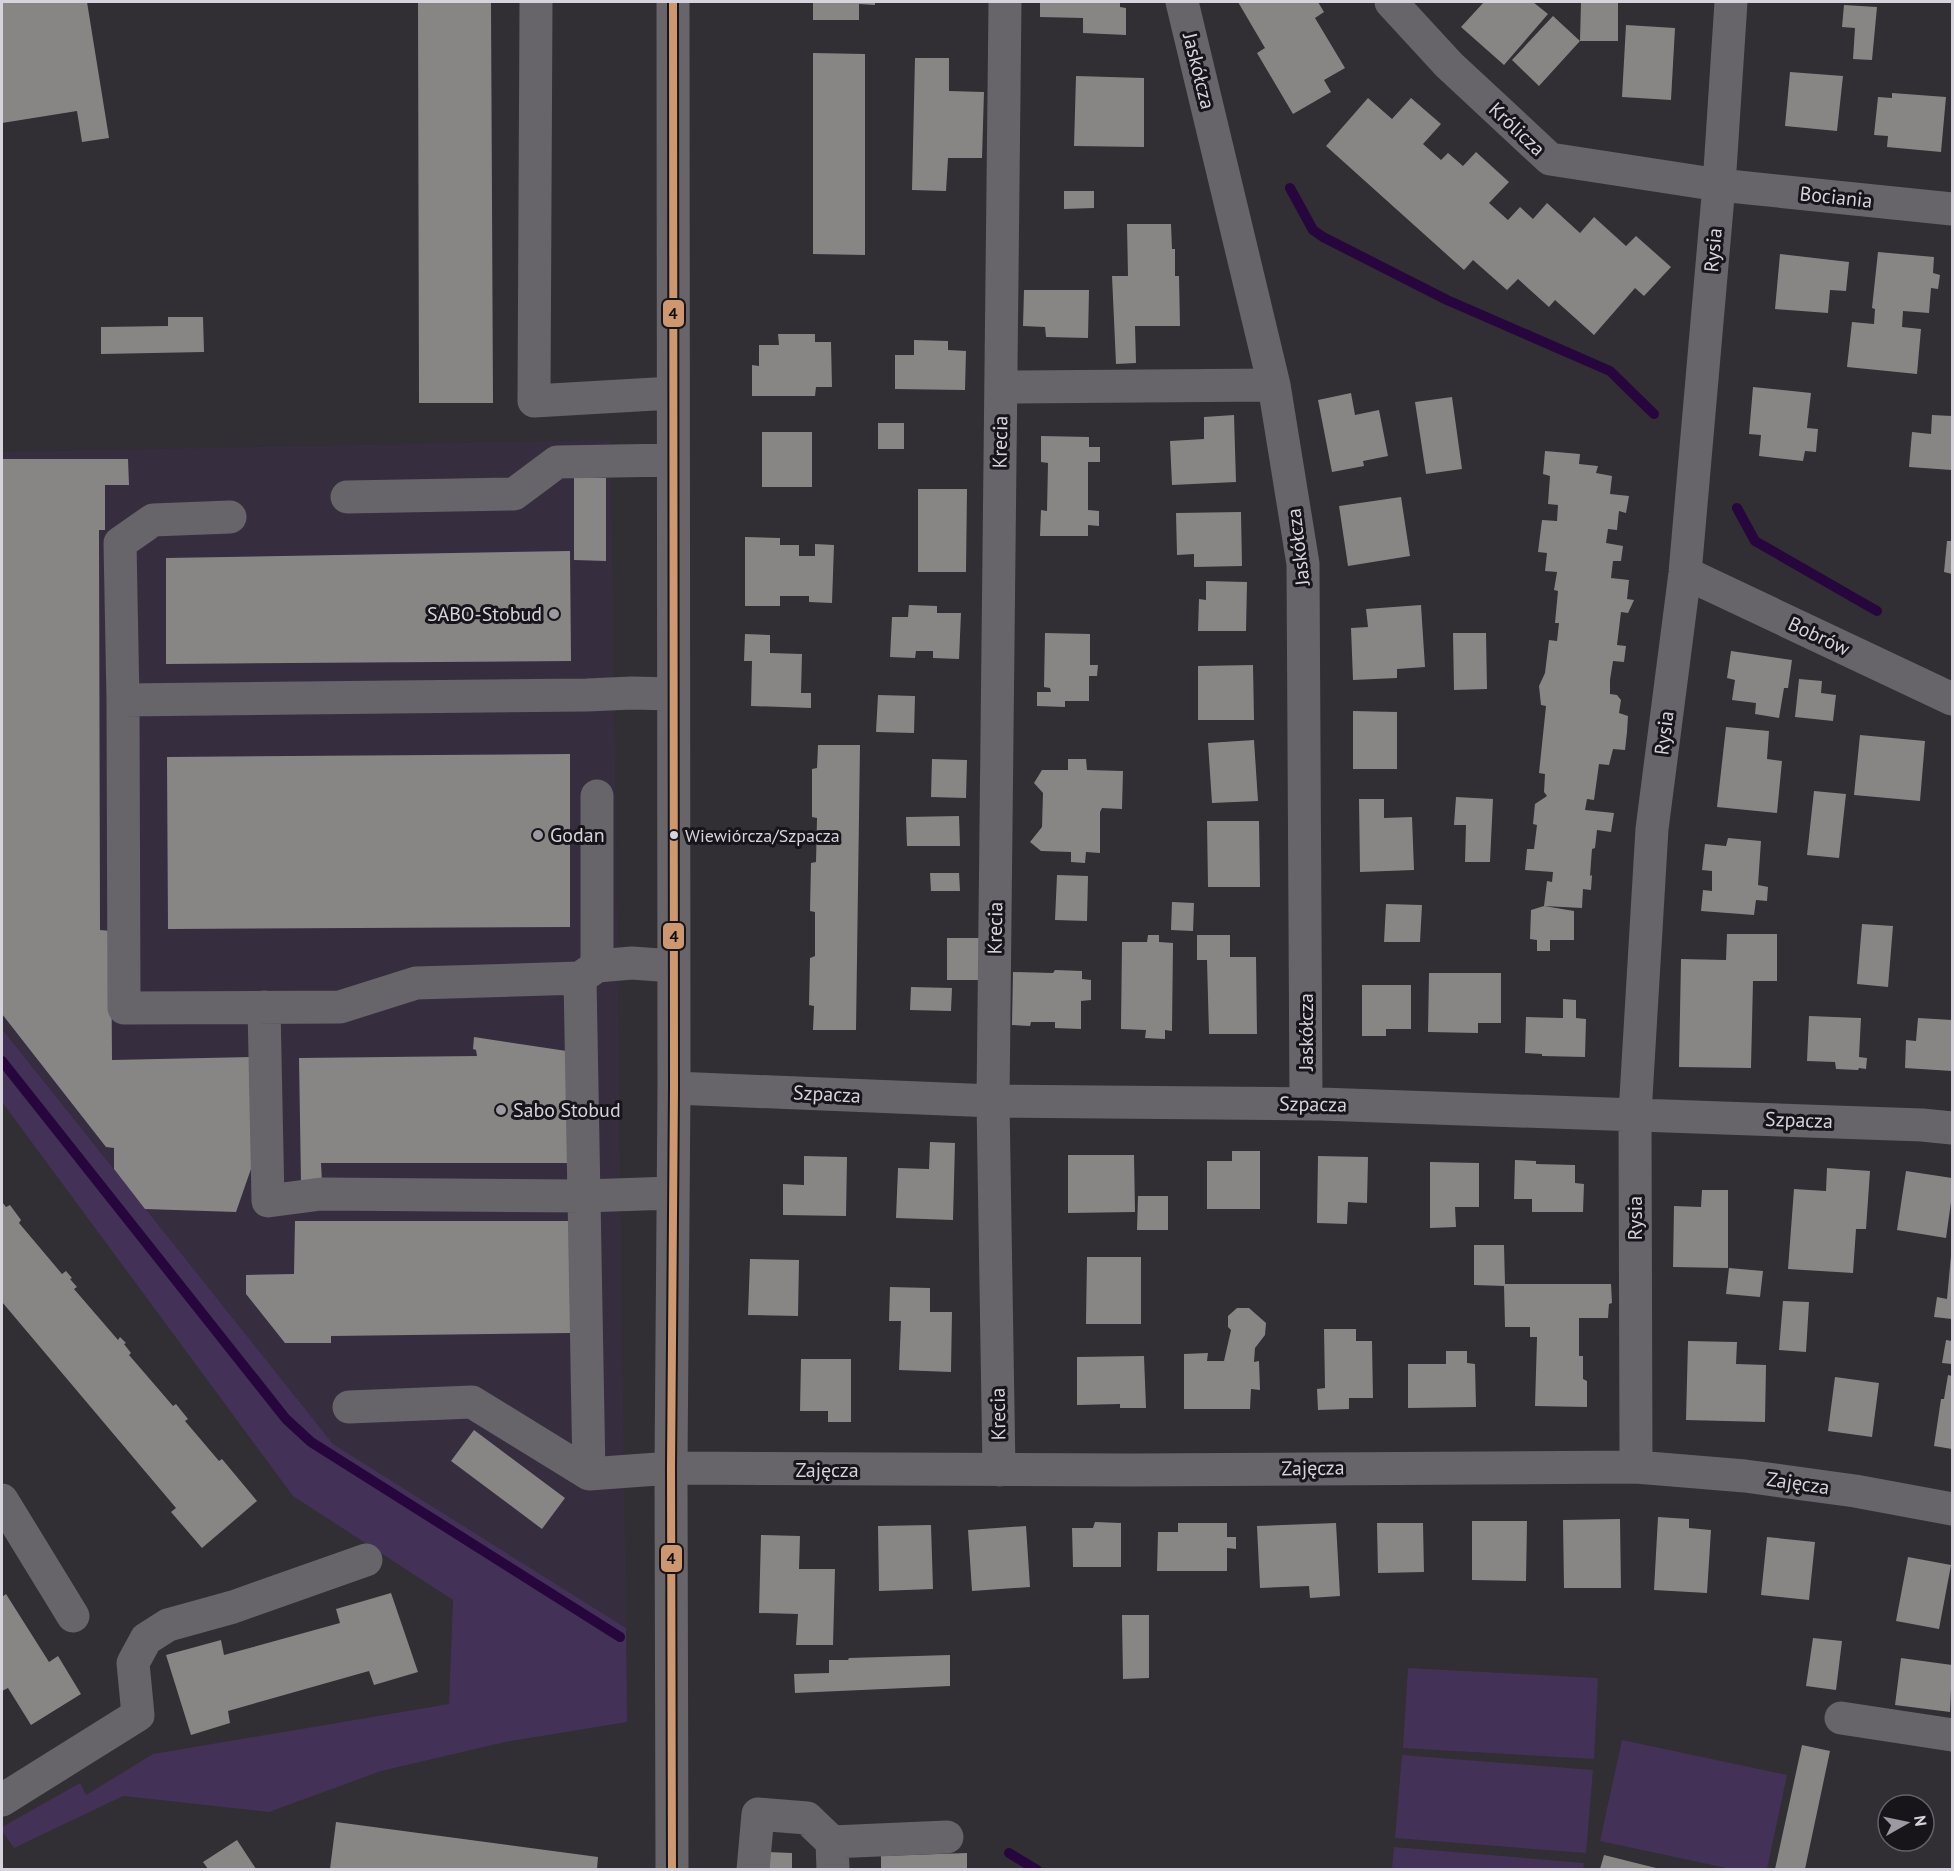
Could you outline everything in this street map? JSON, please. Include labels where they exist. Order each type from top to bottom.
[{"type":"street","points":[[536,2],[534,401],[672,393]]},
{"type":"street","points":[[672,1869],[673,2]]},
{"type":"street","name":"Krecia","points":[[999,1470],[993,1101],[1005,2]]},
{"type":"street","name":"Jaskółcza","points":[[1182,2],[1274,385],[1303,564],[1306,1104]]},
{"type":"street","name":"Królicza","points":[[1391,2],[1449,65],[1550,159],[1719,185]]},
{"type":"street","name":"Rysia","points":[[1636,1467],[1635,1114],[1652,829],[1685,573],[1719,185],[1731,2]]},
{"type":"street","name":"Bociania","points":[[1719,185],[1953,209]]},
{"type":"street","name":"Krecia","points":[[1001,387],[1274,385]]},
{"type":"street","points":[[347,496],[514,494],[557,462],[672,460]]},
{"type":"street","points":[[230,517],[153,520],[120,543],[124,1008],[340,1007],[416,983],[589,972],[632,963],[673,966]]},
{"type":"street","name":"Bobrów","points":[[1685,573],[1953,699]]},
{"type":"street","points":[[123,700],[673,694]]},
{"type":"street","points":[[589,1474],[584,1196],[589,972],[597,796]]},
{"type":"street","points":[[264,1007],[268,1201],[321,1194],[584,1196],[672,1193]]},
{"type":"street","name":"Szpacza","points":[[674,1088],[993,1101],[1306,1104],[1635,1114],[1953,1128]]},
{"type":"street","points":[[349,1407],[472,1402],[589,1474]]},
{"type":"street","name":"Zajęcza","points":[[589,1474],[671,1468],[999,1470],[1636,1467],[1767,1479],[1855,1491],[1953,1509]]},
{"type":"street","points":[[2,1500],[74,1616]]},
{"type":"street","points":[[2,1800],[138,1715],[133,1663],[146,1639],[168,1625],[233,1607],[366,1560]]},
{"type":"street","points":[[1841,1718],[1953,1735]]},
{"type":"street","points":[[753,1869],[758,1814],[807,1818],[832,1856],[947,1837]]},
{"type":"shaded area","points":[[611,440],[626,1628],[333,1444],[2,1029],[2,452]]},
{"type":"shaded area","points":[[2,1029],[333,1444],[626,1628],[627,1722],[505,1742],[381,1771],[269,1812],[123,1796],[14,1848],[2,1831],[2,1827],[80,1783],[86,1795],[153,1754],[449,1704],[453,1600],[293,1496],[2,1102]]},
{"type":"shaded area","points":[[1408,1668],[1598,1678],[1594,1759],[1403,1748]]},
{"type":"shaded area","points":[[1622,1740],[1787,1775],[1767,1869],[1731,1869],[1600,1841]]},
{"type":"shaded area","points":[[1402,1755],[1593,1770],[1586,1853],[1395,1838]]},
{"type":"shaded area","points":[[1394,1847],[1584,1863],[1583,1869],[1392,1869]]},
{"type":"building","points":[[2,2],[87,2],[109,138],[82,142],[77,111],[2,123]]},
{"type":"building","points":[[418,2],[491,2],[493,403],[419,403]]},
{"type":"building","points":[[813,2],[875,2],[875,5],[859,4],[859,20],[813,20]]},
{"type":"building","points":[[1040,2],[1120,2],[1120,7],[1126,8],[1126,35],[1083,33],[1083,18],[1040,17]]},
{"type":"building","points":[[1238,2],[1318,2],[1324,12],[1315,18],[1345,68],[1324,80],[1331,92],[1293,114],[1257,53],[1265,48]]},
{"type":"building","points":[[1484,2],[1533,2],[1548,14],[1504,65],[1461,27]]},
{"type":"building","points":[[1581,2],[1618,2],[1618,41],[1580,41]]},
{"type":"building","points":[[1844,5],[1877,7],[1872,60],[1853,59],[1855,28],[1842,27]]},
{"type":"building","points":[[1553,16],[1580,41],[1539,86],[1512,60]]},
{"type":"building","points":[[1626,25],[1675,28],[1671,100],[1622,97]]},
{"type":"building","points":[[813,53],[865,54],[865,255],[813,254]]},
{"type":"building","points":[[915,58],[949,58],[949,91],[984,92],[982,158],[948,158],[946,191],[912,190]]},
{"type":"building","points":[[1790,72],[1843,76],[1837,131],[1785,126]]},
{"type":"building","points":[[1076,76],[1144,78],[1144,147],[1074,146]]},
{"type":"building","points":[[1892,93],[1946,97],[1941,152],[1887,147],[1888,136],[1874,135],[1878,97],[1892,98]]},
{"type":"building","points":[[1368,98],[1392,119],[1411,98],[1441,124],[1423,144],[1441,160],[1448,153],[1463,166],[1476,152],[1509,182],[1489,203],[1508,220],[1520,207],[1533,219],[1547,203],[1580,233],[1594,217],[1626,246],[1636,236],[1671,267],[1644,296],[1635,288],[1594,335],[1555,300],[1549,307],[1518,279],[1507,290],[1473,260],[1464,270],[1326,146]]},
{"type":"building","points":[[1064,191],[1094,191],[1094,208],[1064,209]]},
{"type":"building","points":[[1127,224],[1171,224],[1172,249],[1175,249],[1175,276],[1179,276],[1180,326],[1135,326],[1136,363],[1116,364],[1112,276],[1128,276]]},
{"type":"building","points":[[1878,252],[1934,257],[1933,273],[1940,275],[1938,289],[1931,288],[1929,313],[1903,311],[1902,327],[1921,329],[1917,374],[1847,367],[1852,322],[1874,324],[1875,309],[1872,308]]},
{"type":"building","points":[[1780,254],[1849,262],[1846,291],[1830,290],[1828,313],[1775,309]]},
{"type":"building","points":[[1024,290],[1089,290],[1088,338],[1046,337],[1045,327],[1023,326]]},
{"type":"building","points":[[168,317],[203,317],[204,352],[101,354],[101,327],[168,326]]},
{"type":"building","points":[[778,334],[815,334],[815,342],[831,342],[832,387],[816,387],[815,396],[752,396],[752,365],[759,366],[759,345],[779,345]]},
{"type":"building","points":[[914,340],[948,341],[948,350],[966,351],[965,390],[895,389],[895,355],[914,355]]},
{"type":"building","points":[[1753,387],[1811,393],[1807,428],[1818,429],[1816,452],[1805,451],[1803,461],[1759,456],[1761,435],[1749,434]]},
{"type":"building","points":[[1351,393],[1355,415],[1379,410],[1388,456],[1363,461],[1364,466],[1332,472],[1318,400]]},
{"type":"building","points":[[1452,397],[1462,469],[1426,474],[1415,402]]},
{"type":"building","points":[[1234,415],[1236,482],[1172,485],[1170,441],[1204,439],[1204,417]]},
{"type":"building","points":[[1932,415],[1952,416],[1952,470],[1909,467],[1912,432],[1931,434]]},
{"type":"building","points":[[878,423],[904,423],[904,449],[878,449]]},
{"type":"building","points":[[762,432],[812,432],[812,487],[762,487]]},
{"type":"building","points":[[1041,436],[1089,437],[1089,447],[1100,447],[1100,462],[1088,462],[1088,510],[1099,511],[1099,526],[1088,525],[1088,536],[1040,536],[1041,510],[1047,511],[1048,463],[1041,462]]},
{"type":"building","points":[[1545,451],[1580,454],[1579,464],[1598,466],[1596,473],[1612,476],[1610,494],[1629,496],[1626,513],[1619,511],[1617,530],[1608,529],[1606,543],[1623,546],[1621,561],[1613,561],[1611,578],[1629,580],[1627,599],[1634,600],[1628,613],[1621,612],[1617,645],[1626,646],[1624,662],[1613,661],[1610,680],[1610,694],[1617,695],[1621,700],[1619,713],[1628,716],[1625,750],[1613,749],[1609,765],[1599,764],[1594,800],[1587,799],[1585,810],[1614,813],[1611,832],[1597,830],[1595,848],[1592,849],[1591,890],[1583,889],[1582,908],[1544,906],[1547,881],[1552,882],[1553,872],[1525,870],[1527,849],[1534,849],[1537,825],[1533,824],[1535,804],[1547,796],[1544,792],[1545,774],[1539,773],[1546,706],[1541,705],[1539,686],[1545,673],[1549,640],[1557,641],[1559,623],[1555,623],[1558,591],[1554,590],[1557,572],[1545,571],[1547,553],[1538,552],[1542,520],[1557,521],[1558,505],[1548,504],[1550,476],[1543,474]]},
{"type":"building","points":[[2,459],[128,459],[129,485],[105,485],[105,530],[99,530],[100,930],[111,931],[112,1060],[252,1057],[252,1166],[236,1212],[145,1209],[114,1169],[114,1148],[106,1147],[2,1014]]},
{"type":"building","points":[[574,477],[606,478],[606,561],[574,560]]},
{"type":"building","points":[[918,489],[967,489],[966,572],[918,572]]},
{"type":"building","points":[[1401,497],[1410,556],[1348,566],[1339,506]]},
{"type":"building","points":[[1241,512],[1242,566],[1194,567],[1194,554],[1177,555],[1176,513]]},
{"type":"building","points":[[745,537],[780,538],[780,545],[799,545],[799,556],[815,556],[815,544],[834,545],[832,603],[809,602],[809,596],[780,596],[780,606],[745,606]]},
{"type":"building","points":[[1947,541],[1952,541],[1952,574],[1944,572]]},
{"type":"building","points":[[570,551],[571,661],[166,664],[166,558]]},
{"type":"building","points":[[1206,581],[1247,582],[1246,631],[1198,631],[1199,599],[1206,600]]},
{"type":"building","points":[[909,605],[937,606],[937,613],[961,613],[959,659],[933,658],[933,651],[916,651],[915,658],[890,657],[892,617],[908,617]]},
{"type":"building","points":[[1421,605],[1425,667],[1397,669],[1397,678],[1353,680],[1351,628],[1368,627],[1366,609]]},
{"type":"building","points":[[1045,633],[1090,634],[1090,665],[1098,665],[1097,676],[1089,676],[1089,701],[1065,701],[1065,707],[1037,706],[1037,692],[1051,692],[1050,688],[1044,687]]},
{"type":"building","points":[[1453,633],[1486,633],[1487,689],[1454,690]]},
{"type":"building","points":[[745,634],[770,635],[770,653],[802,654],[801,693],[811,693],[811,708],[751,706],[752,661],[744,661]]},
{"type":"building","points":[[1731,651],[1792,660],[1788,688],[1784,688],[1779,718],[1755,714],[1756,703],[1732,700],[1735,680],[1727,678]]},
{"type":"building","points":[[1253,665],[1254,720],[1198,720],[1198,666]]},
{"type":"building","points":[[1799,679],[1822,681],[1821,693],[1836,695],[1833,721],[1795,717]]},
{"type":"building","points":[[878,695],[915,696],[914,733],[876,732]]},
{"type":"building","points":[[1353,711],[1397,712],[1397,769],[1353,769]]},
{"type":"building","points":[[1726,727],[1769,731],[1767,759],[1782,761],[1777,813],[1717,807]]},
{"type":"building","points":[[1860,735],[1925,741],[1920,801],[1854,795]]},
{"type":"building","points":[[1254,740],[1258,801],[1212,803],[1208,743]]},
{"type":"building","points":[[818,745],[860,745],[856,1030],[813,1030],[814,1006],[809,1005],[810,958],[815,956],[815,912],[810,911],[811,863],[816,862],[817,818],[812,817],[812,769],[817,768]]},
{"type":"building","points":[[570,754],[570,927],[168,929],[167,757]]},
{"type":"building","points":[[932,759],[967,760],[966,798],[931,797]]},
{"type":"building","points":[[1068,759],[1086,759],[1087,770],[1123,771],[1122,809],[1102,808],[1100,812],[1100,853],[1086,852],[1085,863],[1071,862],[1071,852],[1041,851],[1030,842],[1042,827],[1043,793],[1034,783],[1042,770],[1068,770]]},
{"type":"building","points":[[1814,791],[1846,794],[1839,858],[1807,855]]},
{"type":"building","points":[[1456,797],[1493,799],[1490,862],[1465,862],[1466,825],[1454,825]]},
{"type":"building","points":[[1359,799],[1384,799],[1384,818],[1412,817],[1414,870],[1360,872]]},
{"type":"building","points":[[959,816],[960,846],[907,846],[906,817]]},
{"type":"building","points":[[1207,821],[1259,821],[1260,887],[1208,887]]},
{"type":"building","points":[[1728,838],[1761,841],[1758,885],[1768,887],[1767,901],[1756,900],[1754,915],[1701,911],[1703,890],[1712,891],[1712,871],[1702,870],[1705,844],[1726,846]]},
{"type":"building","points":[[930,873],[959,873],[960,891],[931,891]]},
{"type":"building","points":[[1057,875],[1088,876],[1087,921],[1055,920]]},
{"type":"building","points":[[1172,902],[1194,903],[1193,931],[1171,930]]},
{"type":"building","points":[[1386,904],[1422,905],[1420,942],[1384,942]]},
{"type":"building","points":[[1544,906],[1574,911],[1574,940],[1550,940],[1550,951],[1537,951],[1537,940],[1530,939],[1531,910]]},
{"type":"building","points":[[1862,924],[1893,926],[1888,987],[1857,984]]},
{"type":"building","points":[[1727,934],[1777,934],[1777,981],[1753,981],[1751,1068],[1679,1067],[1681,959],[1726,960]]},
{"type":"building","points":[[1148,935],[1159,935],[1159,942],[1173,943],[1172,1031],[1165,1030],[1165,1039],[1145,1038],[1146,1030],[1121,1029],[1122,942],[1147,942]]},
{"type":"building","points":[[1197,935],[1230,935],[1230,957],[1256,957],[1257,1034],[1209,1034],[1207,960],[1197,960]]},
{"type":"building","points":[[947,938],[983,938],[983,980],[947,980]]},
{"type":"building","points":[[1055,970],[1082,971],[1082,979],[1091,980],[1091,1000],[1081,1001],[1081,1029],[1055,1028],[1055,1022],[1031,1022],[1030,1026],[1012,1025],[1013,972],[1053,973]]},
{"type":"building","points":[[1429,973],[1501,973],[1501,1023],[1478,1023],[1478,1033],[1428,1032]]},
{"type":"building","points":[[1362,985],[1411,985],[1411,1029],[1386,1029],[1386,1036],[1362,1036]]},
{"type":"building","points":[[911,987],[952,988],[951,1011],[910,1010]]},
{"type":"building","points":[[1563,999],[1576,1000],[1576,1018],[1586,1019],[1585,1057],[1542,1056],[1542,1054],[1525,1053],[1526,1017],[1563,1018]]},
{"type":"building","points":[[1809,1016],[1861,1018],[1859,1057],[1867,1058],[1866,1069],[1836,1069],[1835,1062],[1807,1061]]},
{"type":"building","points":[[1918,1018],[1952,1020],[1952,1071],[1905,1068],[1906,1040],[1916,1041]]},
{"type":"building","points":[[474,1037],[580,1053],[573,1163],[321,1163],[322,1182],[301,1183],[299,1058],[477,1056],[476,1050],[473,1049]]},
{"type":"building","points":[[930,1142],[955,1143],[953,1220],[896,1218],[898,1168],[929,1169]]},
{"type":"building","points":[[1232,1151],[1260,1151],[1260,1209],[1207,1209],[1207,1161],[1232,1161]]},
{"type":"building","points":[[1068,1155],[1134,1155],[1135,1212],[1068,1213]]},
{"type":"building","points":[[804,1156],[847,1157],[846,1216],[783,1215],[783,1184],[804,1185]]},
{"type":"building","points":[[1318,1156],[1368,1157],[1367,1203],[1348,1202],[1347,1224],[1317,1223]]},
{"type":"building","points":[[1515,1160],[1536,1161],[1536,1164],[1575,1165],[1575,1183],[1584,1184],[1583,1212],[1532,1212],[1532,1199],[1514,1199]]},
{"type":"building","points":[[1430,1162],[1479,1163],[1479,1207],[1455,1207],[1456,1227],[1430,1228]]},
{"type":"building","points":[[1827,1168],[1870,1171],[1866,1229],[1856,1229],[1853,1273],[1788,1269],[1794,1189],[1826,1191]]},
{"type":"building","points":[[1906,1171],[1952,1178],[1946,1238],[1897,1230]]},
{"type":"building","points":[[1702,1190],[1728,1190],[1728,1268],[1673,1267],[1674,1206],[1701,1207]]},
{"type":"building","points":[[1138,1196],[1168,1196],[1168,1230],[1137,1230]]},
{"type":"building","points":[[2,1202],[6,1207],[10,1205],[21,1220],[19,1223],[62,1274],[66,1271],[72,1278],[70,1279],[77,1287],[74,1289],[118,1340],[120,1337],[126,1343],[124,1344],[131,1353],[129,1355],[173,1406],[176,1404],[188,1419],[185,1421],[219,1461],[222,1459],[257,1501],[202,1548],[171,1512],[176,1508],[2,1302]]},
{"type":"building","points":[[295,1221],[570,1221],[570,1333],[331,1336],[331,1343],[285,1343],[246,1294],[246,1275],[294,1274]]},
{"type":"building","points":[[1474,1245],[1504,1245],[1505,1284],[1611,1284],[1612,1303],[1609,1304],[1608,1318],[1579,1318],[1579,1356],[1583,1356],[1583,1379],[1587,1381],[1587,1407],[1535,1406],[1537,1337],[1530,1337],[1530,1327],[1505,1327],[1504,1286],[1474,1285]]},
{"type":"building","points":[[1951,1256],[1952,1319],[1934,1317],[1937,1297],[1947,1299]]},
{"type":"building","points":[[1087,1257],[1141,1257],[1141,1324],[1086,1324]]},
{"type":"building","points":[[750,1259],[799,1260],[798,1316],[748,1315]]},
{"type":"building","points":[[1729,1268],[1763,1271],[1760,1297],[1726,1294]]},
{"type":"building","points":[[890,1287],[930,1288],[930,1312],[952,1312],[951,1372],[899,1370],[901,1321],[889,1321]]},
{"type":"building","points":[[1783,1301],[1809,1302],[1806,1352],[1779,1350]]},
{"type":"building","points":[[1237,1308],[1249,1308],[1266,1323],[1265,1335],[1255,1348],[1254,1362],[1259,1361],[1260,1390],[1251,1389],[1250,1409],[1184,1409],[1184,1354],[1208,1353],[1207,1361],[1224,1361],[1231,1330],[1228,1327],[1228,1316]]},
{"type":"building","points":[[1324,1329],[1356,1329],[1356,1341],[1372,1341],[1373,1398],[1349,1398],[1349,1409],[1318,1410],[1317,1389],[1325,1388]]},
{"type":"building","points":[[1946,1340],[1952,1341],[1952,1364],[1942,1363]]},
{"type":"building","points":[[1688,1341],[1737,1342],[1736,1364],[1766,1365],[1765,1422],[1686,1420]]},
{"type":"building","points":[[1446,1351],[1467,1351],[1467,1363],[1475,1364],[1476,1407],[1408,1408],[1408,1364],[1446,1364]]},
{"type":"building","points":[[1144,1356],[1146,1408],[1120,1408],[1120,1404],[1077,1405],[1077,1357]]},
{"type":"building","points":[[801,1359],[851,1359],[851,1422],[828,1422],[828,1411],[800,1411]]},
{"type":"building","points":[[1948,1375],[1952,1376],[1952,1449],[1934,1446],[1941,1399],[1944,1399]]},
{"type":"building","points":[[1835,1377],[1879,1383],[1872,1437],[1828,1431]]},
{"type":"building","points":[[474,1430],[565,1498],[542,1529],[451,1461]]},
{"type":"building","points":[[1658,1517],[1689,1519],[1689,1528],[1711,1530],[1707,1593],[1654,1590]]},
{"type":"building","points":[[1620,1519],[1621,1588],[1564,1588],[1563,1520]]},
{"type":"building","points":[[1472,1521],[1527,1521],[1526,1581],[1472,1580]]},
{"type":"building","points":[[1095,1522],[1121,1523],[1121,1567],[1073,1567],[1072,1528],[1093,1528]]},
{"type":"building","points":[[1178,1523],[1227,1523],[1227,1537],[1236,1537],[1236,1549],[1227,1548],[1227,1571],[1157,1571],[1158,1532],[1178,1532]]},
{"type":"building","points":[[1336,1523],[1340,1596],[1310,1598],[1309,1586],[1260,1588],[1257,1526]]},
{"type":"building","points":[[1377,1523],[1423,1523],[1424,1572],[1378,1573]]},
{"type":"building","points":[[931,1525],[933,1589],[879,1591],[878,1526]]},
{"type":"building","points":[[1026,1526],[1030,1587],[972,1591],[968,1530]]},
{"type":"building","points":[[761,1535],[800,1536],[799,1569],[835,1569],[833,1645],[796,1645],[798,1614],[759,1613]]},
{"type":"building","points":[[1767,1537],[1815,1542],[1809,1600],[1761,1595]]},
{"type":"building","points":[[1908,1557],[1951,1565],[1939,1629],[1896,1621]]},
{"type":"building","points":[[391,1593],[418,1672],[374,1685],[369,1671],[228,1711],[230,1723],[191,1735],[166,1655],[221,1640],[224,1655],[340,1623],[336,1609]]},
{"type":"building","points":[[6,1594],[49,1662],[58,1656],[81,1694],[31,1725],[8,1688],[2,1691],[2,1597]]},
{"type":"building","points":[[1122,1615],[1149,1615],[1149,1678],[1123,1679]]},
{"type":"building","points":[[1813,1638],[1842,1641],[1836,1690],[1806,1686]]},
{"type":"building","points":[[950,1655],[950,1686],[795,1693],[794,1674],[829,1673],[829,1660]]},
{"type":"building","points":[[1901,1658],[1952,1665],[1950,1712],[1895,1705]]},
{"type":"building","points":[[1802,1745],[1830,1751],[1805,1869],[1775,1869]]},
{"type":"building","points":[[336,1822],[598,1857],[597,1869],[330,1869]]},
{"type":"building","points":[[237,1840],[256,1869],[208,1869],[203,1862]]},
{"type":"building","points":[[768,1852],[792,1853],[792,1869],[767,1869]]},
{"type":"building","points":[[967,1853],[967,1869],[881,1869],[881,1856]]},
{"type":"building","points":[[1604,1855],[1660,1869],[1600,1869]]},
{"type":"waterway","points":[[1290,188],[1313,230],[1323,237],[1447,300],[1610,371],[1654,414]]},
{"type":"waterway","points":[[1737,508],[1755,541],[1877,611]]},
{"type":"waterway","points":[[2,1061],[286,1419],[311,1442],[620,1637]]},
{"type":"waterway","points":[[1009,1853],[1037,1870]]},
{"type":"transit line","name":"4","points":[[672,1870],[673,2]]},
{"type":"place","name":"SABO-Stobud","points":[[554,614]]},
{"type":"place","name":"Godan","points":[[538,835]]},
{"type":"place","name":"Wiewiórcza/Szpacza","points":[[674,835]]},
{"type":"place","name":"Sabo Stobud","points":[[501,1110]]}]
